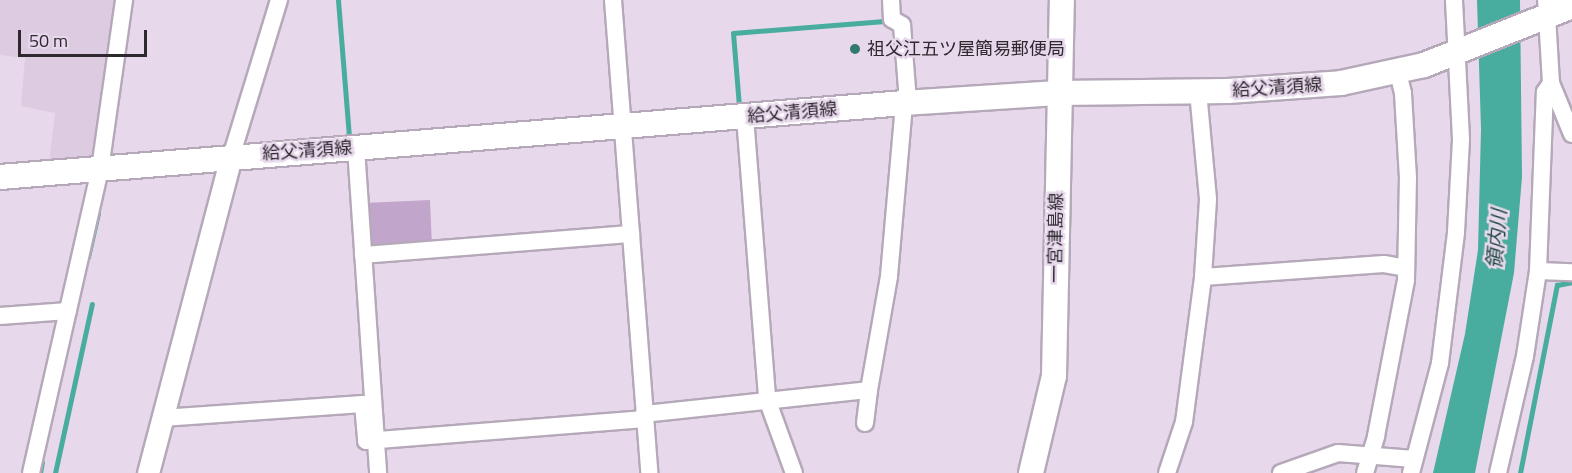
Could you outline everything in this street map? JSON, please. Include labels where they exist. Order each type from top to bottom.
[{"type":"main road","name":"一宮津島線","points":[[1031,473],[1054,376],[1058,93],[1062,0]]},
{"type":"main road","name":"給父清須線","points":[[0,177],[906,103],[1058,93],[1198,92],[1289,88],[1398,73],[1460,50],[1544,12],[1572,6]]},
{"type":"street","points":[[31,473],[100,169],[124,0]]},
{"type":"street","points":[[148,473],[231,157],[279,0]]},
{"type":"street","points":[[613,0],[649,473]]},
{"type":"street","points":[[1281,473],[1338,453],[1371,454],[1413,466],[1440,363],[1451,286],[1461,139],[1460,50],[1454,0]]},
{"type":"street","points":[[865,423],[889,276],[906,103],[902,25],[892,19],[893,1]]},
{"type":"street","points":[[1544,12],[1551,83],[1572,134]]},
{"type":"street","points":[[1365,473],[1399,324],[1406,268],[1408,178],[1403,93],[1398,73]]},
{"type":"street","points":[[1498,473],[1525,356],[1538,271],[1545,92],[1551,83]]},
{"type":"street","points":[[1167,473],[1184,422],[1203,277],[1208,199],[1198,92]]},
{"type":"street","points":[[745,117],[767,399],[794,473]]},
{"type":"street","points":[[356,148],[378,473]]},
{"type":"street","points":[[363,255],[631,234]]},
{"type":"street","points":[[1203,277],[1384,264],[1406,268]]},
{"type":"street","points":[[1538,271],[1572,272]]},
{"type":"street","points":[[0,316],[68,311]]},
{"type":"street","points":[[162,418],[363,404],[366,441],[375,441],[645,416],[767,399],[869,390]]},
{"type":"shaded area","points":[[0,0],[119,0],[96,151],[90,159],[49,163],[55,113],[21,106],[25,58],[0,55]]},
{"type":"shaded area","points":[[430,200],[432,247],[367,248],[364,203]]},
{"type":"water","name":"領内川","points":[[1477,0],[1520,0],[1522,177],[1514,273],[1475,473],[1433,473],[1465,334],[1478,250],[1481,129]]},
{"type":"waterway","points":[[338,0],[349,137]]},
{"type":"waterway","points":[[739,106],[733,33],[885,21],[885,17]]},
{"type":"waterway","points":[[88,257],[98,213]]},
{"type":"waterway","points":[[1520,473],[1557,285],[1572,282]]},
{"type":"waterway","points":[[55,473],[92,304]]},
{"type":"waterway","points":[[40,473],[42,462]]},
{"type":"place","name":"祖父江五ツ屋簡易郵便局","points":[[855,49]]}]
